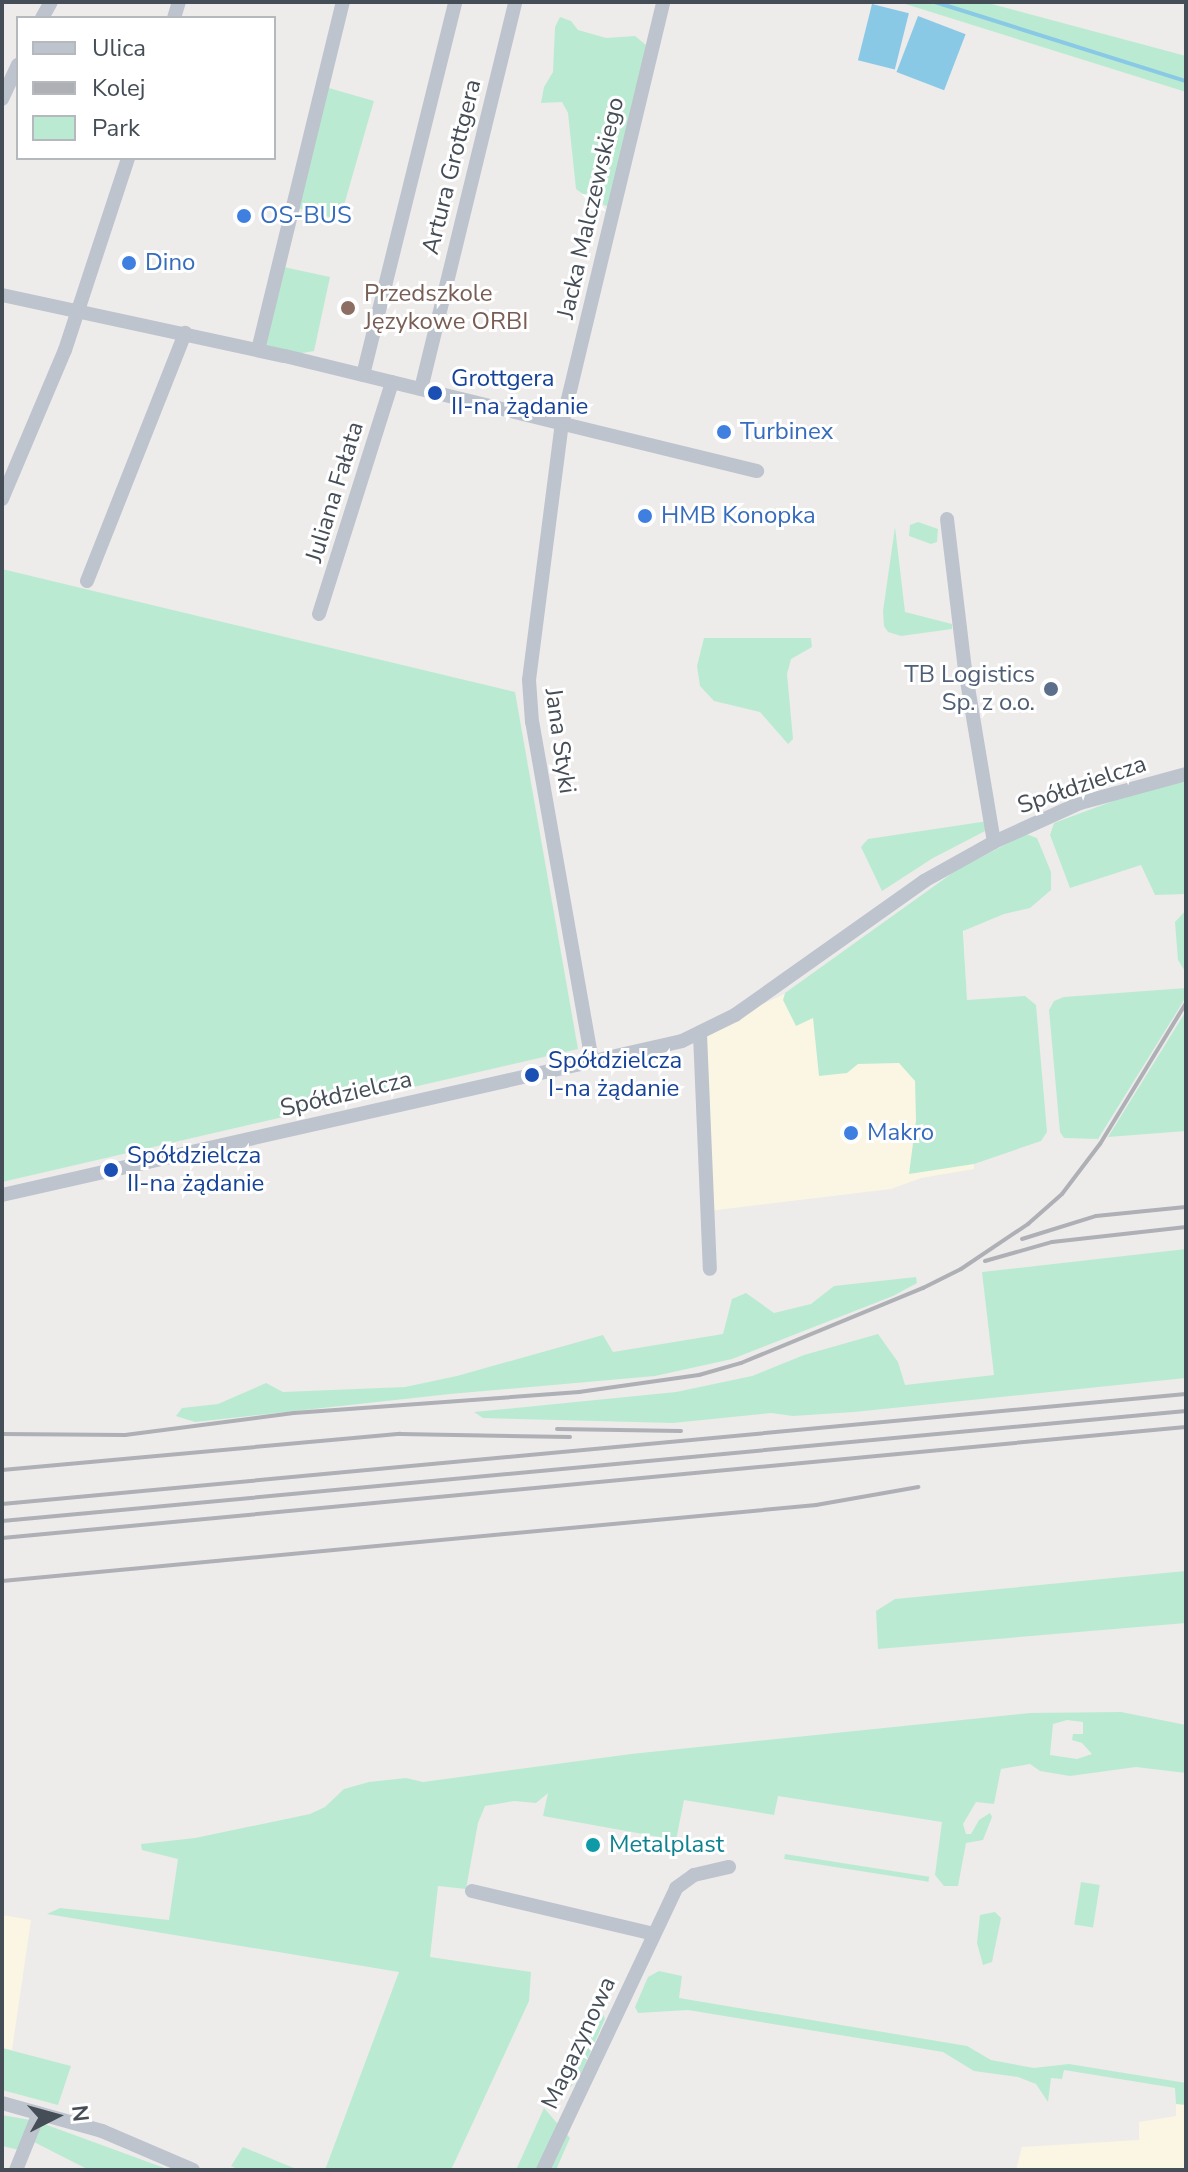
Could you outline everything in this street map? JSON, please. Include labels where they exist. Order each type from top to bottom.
[{"type":"street","points":[[258,350],[343,2]]},
{"type":"street","name":"Artura Grottgera","points":[[363,375],[455,2]]},
{"type":"street","name":"Artura Grottgera","points":[[421,389],[515,2]]},
{"type":"street","name":"Jacka Malczewskiego","points":[[562,424],[663,2]]},
{"type":"street","points":[[2,99],[16,69]]},
{"type":"street","points":[[2,499],[79,311],[127,160]]},
{"type":"street","points":[[2,295],[258,350],[757,471]]},
{"type":"street","points":[[87,581],[185,333]]},
{"type":"street","name":"Juliana Fałata","points":[[319,614],[392,382]]},
{"type":"street","name":"Jana Styki","points":[[562,424],[530,661],[529,700],[592,1061]]},
{"type":"street","name":"Spółdzielcza","points":[[947,519],[965,669],[994,842]]},
{"type":"street","name":"Spółdzielcza","points":[[2,1195],[700,1034],[794,976],[924,881],[994,842],[1080,803],[1186,774]]},
{"type":"street","points":[[700,1034],[710,1269]]},
{"type":"street","name":"Magazynowa","points":[[543,2170],[682,1880],[729,1867]]},
{"type":"street","points":[[472,1891],[654,1934]]},
{"type":"street","points":[[2,2103],[125,2140],[193,2170]]},
{"type":"street","points":[[16,2170],[39,2113]]},
{"type":"shaded area","points":[[963,917],[974,1169],[921,1178],[891,1189],[709,1211],[700,1034],[938,921]]},
{"type":"shaded area","points":[[2,1915],[31,1920],[12,2050],[2,2048]]},
{"type":"shaded area","points":[[1176,2101],[1186,2103],[1186,2170],[1016,2170],[1022,2147],[1139,2140],[1139,2122],[1176,2116]]},
{"type":"green space","points":[[899,2],[984,2],[1186,56],[1186,92]]},
{"type":"green space","points":[[560,17],[571,21],[578,30],[606,38],[635,36],[651,49],[613,208],[594,202],[576,189],[568,113],[562,102],[541,103],[544,87],[553,72],[555,27]]},
{"type":"green space","points":[[322,86],[374,101],[340,220],[288,205]]},
{"type":"green space","points":[[279,266],[330,277],[314,351],[285,356],[258,350]]},
{"type":"green space","points":[[918,522],[938,529],[937,542],[931,544],[909,536],[910,525]]},
{"type":"green space","points":[[895,527],[905,612],[952,624],[952,629],[901,636],[888,632],[884,626],[883,611]]},
{"type":"green space","points":[[2,569],[515,692],[578,1049],[2,1182]]},
{"type":"green space","points":[[704,638],[811,638],[812,647],[791,659],[787,674],[793,739],[788,744],[760,712],[714,701],[700,686],[697,666]]},
{"type":"green space","points":[[1186,774],[1186,894],[1155,895],[1141,865],[1070,888],[1050,835],[1054,823]]},
{"type":"green space","points":[[988,821],[989,829],[933,858],[882,891],[861,847],[868,839]]},
{"type":"green space","points":[[1026,834],[1037,838],[1051,872],[1051,890],[1030,908],[1004,914],[963,931],[967,1000],[1025,996],[1036,1005],[1047,1132],[1041,1141],[974,1164],[909,1174],[916,1120],[915,1081],[899,1063],[858,1064],[847,1073],[819,1076],[813,1018],[796,1026],[783,1000],[785,993],[958,869]]},
{"type":"green space","points":[[1186,910],[1186,973],[1178,960],[1175,922]]},
{"type":"green space","points":[[1186,988],[1186,997],[1098,1139],[1064,1138],[1060,1132],[1049,1010],[1054,1001],[1064,997]]},
{"type":"green space","points":[[1186,1011],[1186,1131],[1108,1137]]},
{"type":"green space","points":[[1186,1249],[1186,1378],[854,1412],[793,1416],[771,1413],[673,1423],[483,1418],[474,1412],[676,1392],[752,1376],[804,1355],[878,1334],[898,1362],[905,1385],[994,1375],[982,1272]]},
{"type":"green space","points":[[916,1277],[917,1283],[893,1296],[732,1359],[655,1376],[450,1394],[195,1422],[176,1416],[182,1408],[218,1404],[266,1383],[283,1392],[405,1387],[457,1376],[603,1335],[613,1352],[723,1334],[732,1299],[746,1293],[774,1313],[811,1304],[834,1286]]},
{"type":"green space","points":[[1186,1571],[1186,1623],[878,1649],[876,1611],[895,1599]]},
{"type":"green space","points":[[1121,1712],[1186,1725],[1186,1773],[1136,1767],[1070,1776],[1040,1771],[1030,1764],[1001,1769],[994,1804],[976,1802],[963,1824],[966,1834],[971,1834],[979,1820],[990,1813],[992,1817],[983,1840],[966,1843],[958,1886],[944,1886],[935,1875],[942,1822],[778,1796],[774,1815],[684,1800],[676,1840],[543,1816],[548,1793],[536,1803],[514,1801],[485,1806],[478,1823],[466,1889],[438,1886],[430,1957],[531,1972],[529,2001],[451,2170],[325,2170],[399,1972],[47,1914],[60,1908],[169,1920],[178,1859],[142,1850],[141,1844],[195,1838],[310,1814],[325,1807],[344,1789],[369,1782],[406,1778],[423,1782],[631,1754],[1030,1713]],"holes":[[[1067,1720],[1083,1722],[1083,1734],[1073,1734],[1072,1740],[1082,1743],[1092,1754],[1077,1759],[1050,1755],[1053,1724]]]},
{"type":"green space","points":[[785,1854],[929,1877],[928,1882],[784,1859]]},
{"type":"green space","points":[[1081,1882],[1100,1885],[1093,1927],[1074,1924]]},
{"type":"green space","points":[[995,1912],[1001,1918],[992,1962],[983,1965],[977,1943],[980,1915]]},
{"type":"green space","points":[[659,1971],[682,1976],[679,1998],[967,2046],[991,2060],[1034,2068],[1069,2064],[1186,2083],[1186,2105],[1176,2104],[1175,2088],[1064,2070],[1062,2079],[1051,2078],[1048,2102],[1036,2084],[1018,2077],[974,2071],[943,2052],[688,2010],[638,2013],[635,2007],[648,1977]]},
{"type":"green space","points":[[601,2009],[605,2019],[578,2080],[567,2090],[553,2090],[582,2026],[592,2020],[596,2010]]},
{"type":"green space","points":[[2,2048],[71,2066],[58,2105],[2,2090]]},
{"type":"green space","points":[[544,2108],[570,2138],[556,2170],[516,2170]]},
{"type":"green space","points":[[2,2115],[36,2121],[170,2170],[89,2170],[28,2139],[24,2133],[19,2150],[2,2146]]},
{"type":"green space","points":[[243,2147],[299,2170],[239,2170],[231,2166]]},
{"type":"water","points":[[872,4],[909,13],[895,69],[858,60]]},
{"type":"water","points":[[918,16],[966,34],[944,90],[896,72]]},
{"type":"waterway","points":[[935,2],[1186,81]]},
{"type":"railway","points":[[2,1434],[125,1435],[294,1413],[579,1392],[699,1375],[741,1363],[923,1288],[961,1269],[1028,1224],[1062,1194],[1100,1144],[1186,1003]]},
{"type":"railway","points":[[1022,1239],[1096,1216],[1186,1207]]},
{"type":"railway","points":[[985,1261],[1052,1242],[1186,1227]]},
{"type":"railway","points":[[2,1504],[1186,1394]]},
{"type":"railway","points":[[2,1521],[1186,1411]]},
{"type":"railway","points":[[2,1538],[1186,1427]]},
{"type":"railway","points":[[557,1429],[681,1431]]},
{"type":"railway","points":[[2,1470],[400,1434],[570,1437]]},
{"type":"railway","points":[[2,1581],[816,1505],[918,1487]]},
{"type":"place","name":"OS-BUS","points":[[244,216]]},
{"type":"place","name":"Dino","points":[[129,263]]},
{"type":"place","name":"Przedszkole Językowe ORBI","points":[[348,308]]},
{"type":"place","name":"Grottgera II-na żądanie","points":[[435,393]]},
{"type":"place","name":"Turbinex","points":[[724,432]]},
{"type":"place","name":"HMB Konopka","points":[[645,516]]},
{"type":"place","name":"TB Logistics Sp. z o.o.","points":[[1051,689]]},
{"type":"place","name":"Spółdzielcza I-na żądanie","points":[[532,1075]]},
{"type":"place","name":"Makro","points":[[851,1133]]},
{"type":"place","name":"Spółdzielcza II-na żądanie","points":[[111,1170]]},
{"type":"place","name":"Metalplast","points":[[593,1845]]}]
